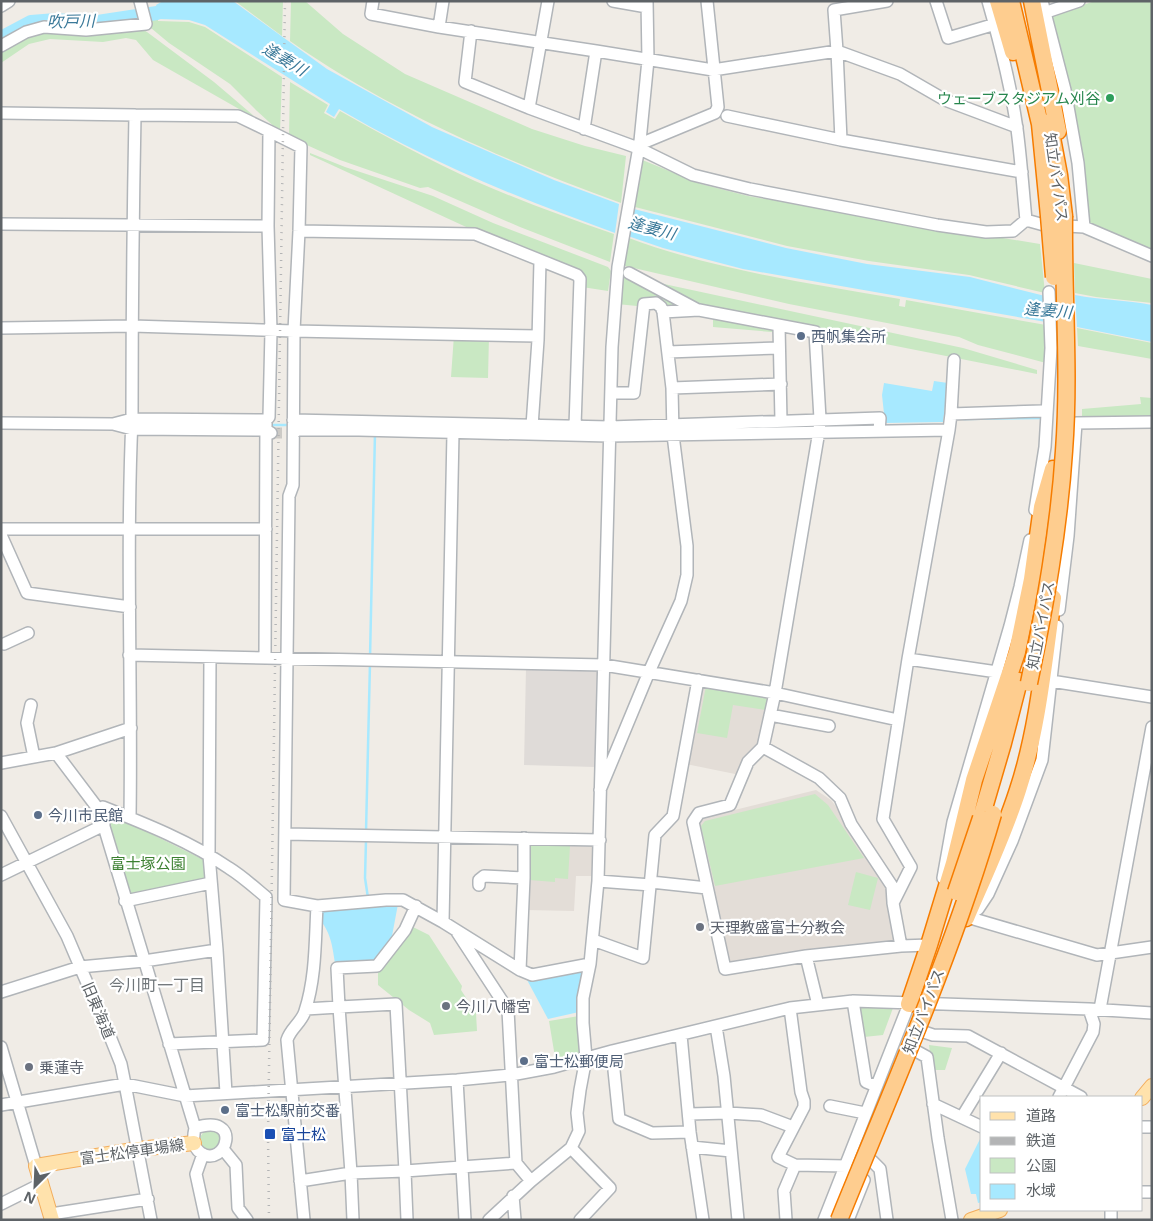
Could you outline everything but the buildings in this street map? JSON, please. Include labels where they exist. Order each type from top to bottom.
[{"type":"highway","points":[[998,1],[1027,98],[1040,124]]},
{"type":"highway","name":"知立バイパス","points":[[1012,1],[1040,124],[1064,262],[1067,381],[1064,450],[1046,603],[1024,682]]},
{"type":"highway","name":"知立バイパス","points":[[826,1220],[927,972],[1015,739],[1040,571],[1052,468],[1057,359],[1055,298],[1056,221],[1059,175],[1046,104],[1023,1]]},
{"type":"highway","points":[[1038,10],[1066,182],[1056,221]]},
{"type":"highway","points":[[908,1004],[930,945],[941,902],[954,863],[974,780],[1023,630],[1042,507],[1052,468]]},
{"type":"highway","points":[[934,1004],[967,917],[1011,811],[1026,762],[1035,721],[1055,583],[1051,567]]},
{"type":"highway","name":"知立バイパス","points":[[839,1220],[942,961],[983,849],[987,816]]},
{"type":"main road","points":[[1143,1097],[1152,1086]]},
{"type":"main road","name":"富士松停車場線","points":[[36,1166],[139,1149],[198,1148]]},
{"type":"main road","points":[[36,1166],[51,1217]]},
{"type":"main road","points":[[971,1220],[997,1211]]},
{"type":"street","points":[[1,6],[9,1]]},
{"type":"street","points":[[373,1],[372,14],[439,27],[713,70],[837,51],[900,74],[946,100],[1017,127]]},
{"type":"street","points":[[439,27],[443,1]]},
{"type":"street","points":[[529,108],[548,1]]},
{"type":"street","points":[[489,1220],[531,1181],[571,1148],[579,1131],[580,1090],[586,1058],[583,998],[593,940],[600,840],[612,347],[618,267],[639,144],[648,60],[647,4],[613,1]]},
{"type":"street","points":[[639,144],[715,113],[718,107],[707,1]]},
{"type":"street","points":[[840,140],[834,6],[885,1]]},
{"type":"street","points":[[936,1],[948,38],[997,23]]},
{"type":"street","points":[[988,1],[997,23],[1017,127],[1026,220]]},
{"type":"street","points":[[1042,1],[1038,10],[1065,90],[1078,163],[1084,227]]},
{"type":"street","points":[[1038,10],[1079,1]]},
{"type":"street","points":[[1,46],[26,32],[44,27],[86,30],[146,24],[141,4]]},
{"type":"street","points":[[471,31],[465,82],[584,129],[639,144],[693,175],[750,189],[937,225],[986,232],[1013,231],[1026,220],[1056,221],[1084,227],[1152,256]]},
{"type":"street","points":[[584,129],[596,51]]},
{"type":"street","points":[[1,113],[238,116],[301,147],[294,331],[294,485],[289,496],[284,900],[317,906],[403,900],[454,928],[520,970],[532,975],[590,964]]},
{"type":"street","points":[[130,818],[131,728],[129,656],[135,115]]},
{"type":"street","points":[[727,116],[840,140],[1022,172]]},
{"type":"street","points":[[265,657],[271,331],[268,226],[269,131]]},
{"type":"street","points":[[1,224],[268,226]]},
{"type":"street","points":[[299,231],[475,234],[577,275],[580,279],[575,426]]},
{"type":"street","points":[[532,426],[538,336],[540,261]]},
{"type":"street","points":[[629,273],[699,310]]},
{"type":"street","points":[[941,902],[953,822],[1022,579],[1045,446],[1051,348],[1049,292]]},
{"type":"street","points":[[600,790],[649,672],[681,602],[687,575],[687,546],[673,430],[672,388],[668,352],[663,312],[656,303],[644,304],[634,393],[611,393]]},
{"type":"street","points":[[663,312],[699,310],[815,332],[820,419],[819,432],[763,747],[748,762],[730,806],[699,813],[692,822],[725,969],[806,956],[901,946],[930,945]]},
{"type":"street","points":[[1,328],[132,326],[271,331],[538,336]]},
{"type":"street","points":[[779,326],[782,421]]},
{"type":"street","points":[[668,352],[779,348]]},
{"type":"street","points":[[893,903],[911,867],[883,819],[908,659],[949,430],[954,360]]},
{"type":"street","points":[[672,388],[781,384]]},
{"type":"street","points":[[951,414],[1042,411]]},
{"type":"street","points":[[673,430],[782,421],[880,418],[880,430]]},
{"type":"street","points":[[293,420],[575,426],[609,432]]},
{"type":"street","points":[[967,917],[978,908],[988,894],[1012,841],[1042,760],[1068,536],[1076,423],[1152,422]]},
{"type":"street","points":[[1,423],[268,428]]},
{"type":"street","points":[[294,433],[297,430],[453,433],[673,430],[819,432],[949,430]]},
{"type":"street","points":[[443,922],[453,433]]},
{"type":"street","points":[[1,529],[266,529]]},
{"type":"street","points":[[1,536],[27,593],[130,607]]},
{"type":"street","points":[[2,644],[28,633]]},
{"type":"street","points":[[129,656],[265,657],[604,665],[774,693],[898,720]]},
{"type":"street","points":[[210,657],[209,855],[224,1042],[226,1093]]},
{"type":"street","points":[[908,659],[997,672]]},
{"type":"street","points":[[593,940],[643,958],[655,835],[673,816],[698,680]]},
{"type":"street","points":[[1051,681],[1152,697]]},
{"type":"street","points":[[31,705],[27,723],[34,757]]},
{"type":"street","points":[[770,715],[829,726]]},
{"type":"street","points":[[1061,1093],[1093,1032],[1095,1009],[1109,954],[1152,727]]},
{"type":"street","points":[[1,763],[56,753],[131,728]]},
{"type":"street","points":[[763,747],[819,778],[840,798],[851,824],[892,886],[893,903],[901,946]]},
{"type":"street","points":[[56,753],[99,810],[104,825],[125,901],[194,1128],[198,1148],[196,1174],[206,1220]]},
{"type":"street","points":[[99,810],[103,806],[209,855],[232,869],[266,897],[263,1040],[169,1044]]},
{"type":"street","name":"旧東海道","points":[[1,816],[67,936],[111,1039],[125,1084],[139,1149],[151,1220]]},
{"type":"street","points":[[1,875],[104,825]]},
{"type":"street","points":[[285,834],[600,840]]},
{"type":"street","points":[[520,970],[524,838]]},
{"type":"street","points":[[479,885],[479,880],[484,876],[524,878]]},
{"type":"street","points":[[598,881],[707,888]]},
{"type":"street","points":[[125,901],[211,883]]},
{"type":"street","points":[[304,1220],[287,1040],[288,1035],[300,1021],[306,1008],[314,979],[317,906]]},
{"type":"street","points":[[353,1220],[337,968],[377,966],[405,930],[416,906]]},
{"type":"street","points":[[967,917],[1097,955],[1152,947]]},
{"type":"street","points":[[454,928],[508,1010],[516,1163],[531,1181]]},
{"type":"street","points":[[1,992],[80,967],[144,961],[217,950]]},
{"type":"street","points":[[806,956],[818,1005]]},
{"type":"street","points":[[854,1001],[866,1082],[878,1083]]},
{"type":"street","points":[[1,1105],[125,1084],[185,1096],[457,1080],[511,1075],[554,1067],[790,1008],[854,1001],[1095,1009],[1152,1013]]},
{"type":"street","points":[[306,1008],[396,1004],[407,1220]]},
{"type":"street","points":[[826,1220],[908,1004]]},
{"type":"street","points":[[848,1220],[934,1004]]},
{"type":"street","points":[[790,1008],[804,1107],[778,1157],[795,1165],[846,1166]]},
{"type":"street","points":[[716,1026],[728,1113],[738,1220]]},
{"type":"street","points":[[924,1032],[968,1036],[1001,1053],[1061,1093],[1076,1096]]},
{"type":"street","points":[[681,1035],[690,1132],[703,1220]]},
{"type":"street","points":[[1,1047],[36,1166]]},
{"type":"street","points":[[612,1051],[618,1119],[652,1132],[690,1132]]},
{"type":"street","points":[[916,1051],[926,1057],[952,1220]]},
{"type":"street","points":[[962,1117],[1001,1053]]},
{"type":"street","points":[[457,1080],[464,1220]]},
{"type":"street","points":[[933,1104],[980,1126]]},
{"type":"street","points":[[830,1106],[866,1113]]},
{"type":"street","points":[[689,1114],[728,1113],[761,1115],[793,1127]]},
{"type":"street","points":[[194,1128],[211,1124],[220,1127],[226,1140],[223,1149],[214,1155],[198,1148]]},
{"type":"street","points":[[692,1147],[731,1151]]},
{"type":"street","points":[[571,1148],[610,1188],[580,1220]]},
{"type":"street","points":[[223,1149],[236,1165],[238,1208],[247,1220]]},
{"type":"street","points":[[872,1161],[880,1169],[887,1220]]},
{"type":"street","points":[[300,1180],[350,1173],[516,1163]]},
{"type":"street","points":[[786,1220],[784,1191],[795,1165]]},
{"type":"street","points":[[1,1204],[41,1184]]},
{"type":"street","points":[[514,1196],[515,1220]]},
{"type":"street","points":[[51,1217],[148,1200]]},
{"type":"shaded area","points":[[526,668],[598,670],[595,767],[524,765]]},
{"type":"shaded area","points":[[701,683],[772,698],[762,743],[740,775],[686,764]]},
{"type":"shaded area","points":[[816,790],[831,800],[841,813],[889,886],[896,944],[729,966],[697,823],[702,818]]},
{"type":"shaded area","points":[[527,841],[594,844],[593,876],[576,876],[574,911],[526,910]]},
{"type":"green space","points":[[235,1],[283,1],[282,36]]},
{"type":"green space","points":[[291,1],[305,1],[343,34],[405,74],[532,129],[585,146],[626,156],[621,203],[535,170],[450,133],[368,90],[329,67],[290,41]]},
{"type":"green space","points":[[1095,1],[1152,1],[1152,253],[1095,229],[1086,217],[1049,16]]},
{"type":"green space","points":[[158,18],[158,21],[189,22],[205,27],[282,77],[280,132],[230,84],[169,43],[151,28],[150,19]]},
{"type":"green space","points":[[138,27],[214,82],[254,116],[153,60],[136,40],[126,38],[103,42],[50,39],[29,44],[1,63],[1,48],[44,29]]},
{"type":"green space","points":[[290,82],[328,105],[324,113],[335,119],[340,111],[407,148],[475,181],[544,209],[614,234],[610,262],[520,227],[428,187],[420,188],[340,160],[289,137]]},
{"type":"green space","points":[[310,153],[345,167],[433,196],[493,223],[608,267],[611,271],[608,291],[582,287],[584,278],[477,232],[310,155]]},
{"type":"green space","points":[[640,159],[701,184],[748,196],[1040,244],[1045,293],[969,275],[869,261],[787,246],[635,207]]},
{"type":"green space","points":[[626,237],[727,267],[900,299],[899,306],[905,307],[906,300],[1046,325],[1046,363],[978,345],[959,337],[789,304],[621,265]]},
{"type":"green space","points":[[1074,263],[1152,279],[1152,303],[1075,293]]},
{"type":"green space","points":[[619,272],[685,306],[667,309],[642,301],[637,306],[617,304]]},
{"type":"green space","points":[[650,281],[963,348],[1037,370],[1037,374],[699,307]]},
{"type":"green space","points":[[713,315],[772,327],[772,332],[713,327]]},
{"type":"green space","points":[[1077,328],[1152,343],[1152,359],[1078,346]]},
{"type":"green space","points":[[454,335],[489,336],[488,378],[451,377]]},
{"type":"green space","points":[[1140,397],[1152,398],[1152,416],[1082,416],[1082,409],[1141,404]]},
{"type":"green space","points":[[706,686],[768,699],[765,710],[733,705],[727,738],[697,733]]},
{"type":"green space","points":[[815,794],[828,805],[864,858],[715,886],[701,826],[705,821]]},
{"type":"green space","name":"富士塚公園","points":[[105,811],[206,861],[208,880],[128,896],[103,813]]},
{"type":"green space","points":[[529,844],[570,846],[568,879],[555,878],[555,882],[529,880]]},
{"type":"green space","points":[[856,872],[878,878],[870,910],[848,905]]},
{"type":"green space","points":[[409,925],[429,935],[462,986],[461,990],[476,1013],[477,1031],[434,1035],[430,1023],[409,1010],[378,985],[378,968]]},
{"type":"green space","points":[[859,1007],[893,1008],[883,1035],[864,1037]]},
{"type":"green space","points":[[579,1016],[584,1056],[556,1063],[549,1021]]},
{"type":"green space","points":[[929,1045],[952,1048],[945,1070],[932,1070]]},
{"type":"green space","points":[[206,1130],[214,1130],[220,1136],[220,1144],[214,1150],[206,1150],[200,1144],[200,1136]]},
{"type":"water","name":"逢妻川","points":[[163,1],[233,1],[327,69],[432,127],[554,180],[619,204],[615,233],[481,181],[395,140],[339,109],[334,117],[326,112],[330,104],[205,25],[189,20],[159,19],[159,16],[150,18],[148,10],[157,8],[156,5]]},
{"type":"water","name":"逢妻川","points":[[630,208],[786,248],[867,264],[970,277],[1045,296],[1046,322],[743,269],[663,248],[625,235]]},
{"type":"water","points":[[1075,295],[1152,305],[1152,342],[1077,327]]},
{"type":"water","points":[[934,381],[948,383],[943,422],[885,423],[882,395],[884,383],[932,391]]},
{"type":"water","points":[[398,904],[392,936],[373,962],[335,963],[332,944],[318,917],[320,911]]},
{"type":"water","points":[[585,970],[579,1012],[548,1019],[526,978]]},
{"type":"water","points":[[980,1139],[980,1202],[978,1203],[976,1194],[971,1194],[965,1169]]},
{"type":"waterway","name":"吹戸川","points":[[1,38],[31,22],[56,20],[91,23],[157,13]]},
{"type":"waterway","points":[[964,419],[1044,418]]},
{"type":"waterway","points":[[270,425],[289,425]]},
{"type":"waterway","points":[[370,657],[375,433]]},
{"type":"waterway","points":[[366,832],[370,663]]},
{"type":"waterway","points":[[366,840],[365,878],[367,898]]},
{"type":"tunnel","points":[[271,433],[294,433]]},
{"type":"railway","points":[[269,1220],[268,1135],[285,1]]},
{"type":"place","name":"ウェーブスタジアム刈谷","points":[[1110,98]]},
{"type":"place","name":"西帆集会所","points":[[801,336]]},
{"type":"place","name":"今川市民館","points":[[38,815]]},
{"type":"place","name":"天理教盛富士分教会","points":[[700,927]]},
{"type":"place","name":"今川八幡宮","points":[[446,1006]]},
{"type":"place","name":"富士松郵便局","points":[[524,1061]]},
{"type":"place","name":"乗蓮寺","points":[[29,1067]]},
{"type":"place","name":"富士松駅前交番","points":[[225,1110]]},
{"type":"place","name":"富士松","points":[[270,1134]]},
{"type":"district","name":"今川町一丁目","points":[[157,985]]}]
